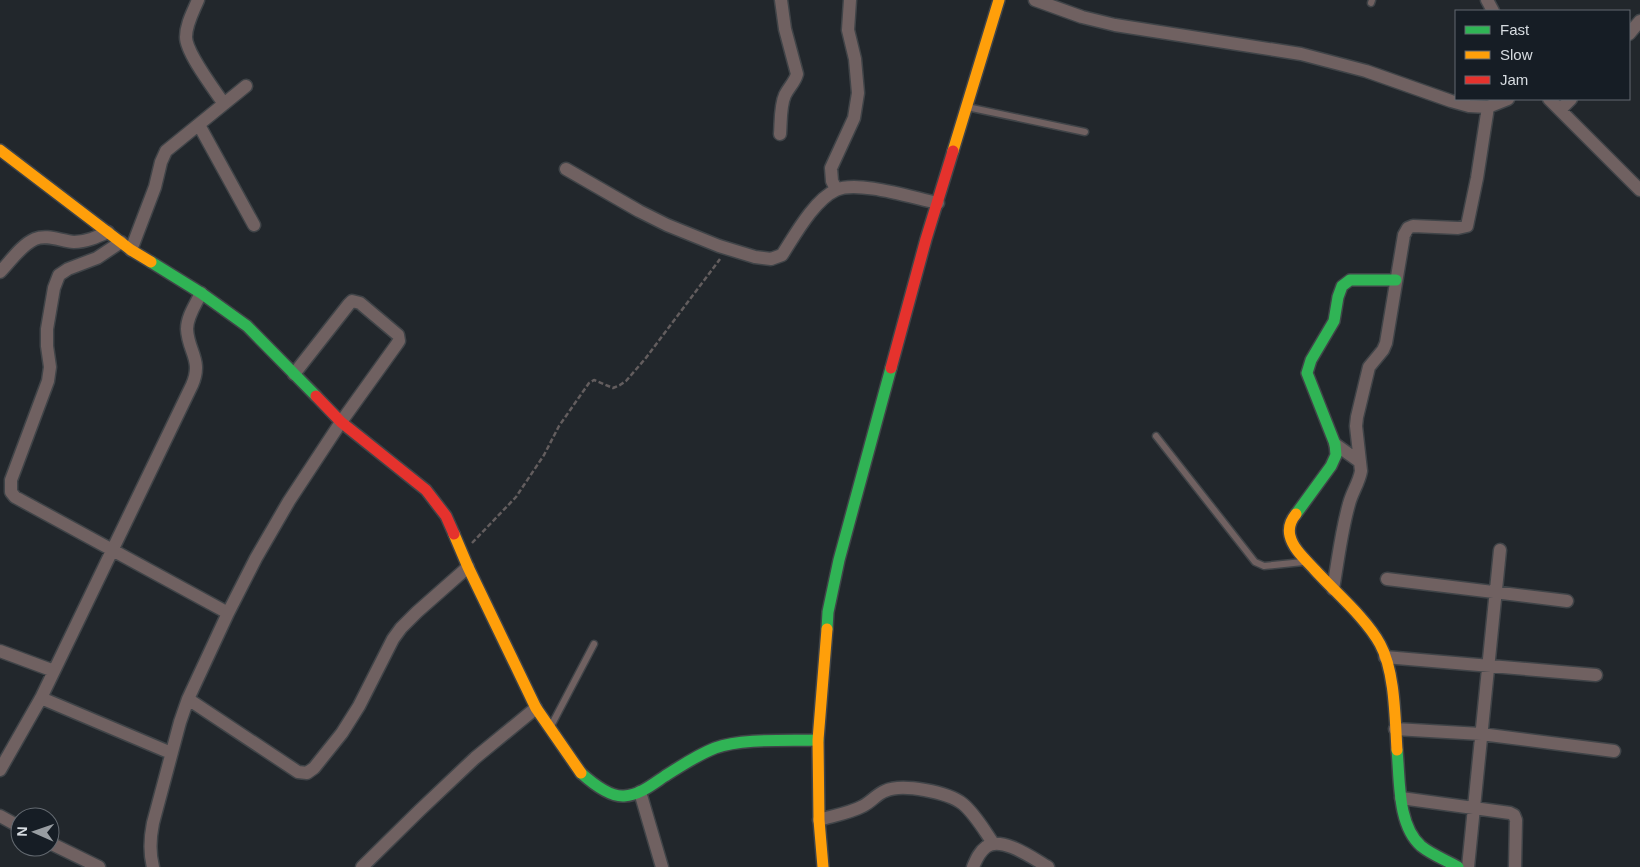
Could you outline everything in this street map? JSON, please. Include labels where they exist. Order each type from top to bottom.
[{"type":"street","points":[[198,0],[189,20],[187,46],[224,104]]},
{"type":"street","points":[[780,134],[783,100],[786,92],[795,81],[797,74],[785,29],[781,0]]},
{"type":"street","points":[[836,189],[832,181],[831,168],[854,118],[858,93],[855,59],[848,30],[850,0]]},
{"type":"street","points":[[823,867],[818,820],[818,740],[828,612],[839,560],[926,239],[968,107],[999,0]]},
{"type":"street","points":[[1035,0],[1115,25],[1301,54],[1366,71],[1452,102],[1469,106],[1488,107],[1506,100]]},
{"type":"street","points":[[1630,33],[1640,21]]},
{"type":"street","points":[[228,613],[15,496],[11,492],[10,486],[48,381],[50,368],[46,337],[56,280],[62,272],[126,246],[155,187],[163,157],[171,147],[246,86]]},
{"type":"street","points":[[1549,100],[1640,190]]},
{"type":"street","points":[[1560,110],[1569,100]]},
{"type":"street","points":[[1333,589],[1348,508],[1352,493],[1360,477],[1356,417],[1369,367],[1384,347],[1404,235],[1408,228],[1420,225],[1458,228],[1467,226],[1477,178],[1488,107]]},
{"type":"street","points":[[199,125],[254,225]]},
{"type":"street","points":[[0,150],[126,246],[201,293],[246,326],[340,422],[426,490],[446,516],[468,567],[536,708],[580,772],[592,784],[616,795],[624,796],[640,792],[692,759],[716,748],[733,744],[758,742],[818,740]]},
{"type":"street","points":[[566,169],[667,225],[728,248],[765,259],[777,258],[782,254],[806,218],[820,202],[836,189],[865,187],[936,208]]},
{"type":"street","points":[[0,272],[24,247],[36,239],[46,237],[80,242],[108,232]]},
{"type":"street","points":[[1396,280],[1350,280],[1343,282],[1340,288],[1334,319],[1307,368],[1308,377],[1335,444],[1336,455],[1331,466],[1291,521],[1290,536],[1296,548],[1307,562],[1366,624],[1381,646],[1392,686],[1401,798],[1406,825],[1413,839],[1423,848],[1458,867]]},
{"type":"street","points":[[0,770],[41,698],[195,378],[196,362],[187,327],[201,293]]},
{"type":"street","points":[[153,867],[150,837],[171,753],[188,699],[256,558],[289,501],[340,422],[397,344],[399,338],[396,333],[360,302],[352,301],[294,374]]},
{"type":"street","points":[[1335,444],[1360,462]]},
{"type":"street","points":[[1468,867],[1500,550]]},
{"type":"street","points":[[188,699],[298,772],[307,773],[314,768],[342,732],[359,706],[393,639],[401,628],[468,567]]},
{"type":"street","points":[[1387,579],[1567,601]]},
{"type":"street","points":[[0,651],[54,671]]},
{"type":"street","points":[[1385,657],[1596,676]]},
{"type":"street","points":[[41,698],[171,753]]},
{"type":"street","points":[[362,867],[468,764],[536,708]]},
{"type":"street","points":[[1395,729],[1481,734],[1614,752]]},
{"type":"street","points":[[818,820],[862,807],[885,791],[898,788],[913,788],[952,797],[962,803],[972,812],[993,843]]},
{"type":"street","points":[[640,792],[662,867]]},
{"type":"street","points":[[1401,798],[1474,807],[1514,815],[1516,820],[1515,867]]},
{"type":"street","points":[[973,867],[981,852],[993,843],[1007,845],[1048,867]]},
{"type":"street","points":[[60,848],[98,867]]},
{"type":"lane","points":[[968,107],[1085,132]]},
{"type":"lane","points":[[1156,436],[1255,562],[1269,566],[1307,562]]},
{"type":"lane","points":[[550,730],[594,644]]},
{"type":"path","points":[[462,553],[516,497],[544,455],[559,426],[589,383],[594,380],[613,388],[626,382],[728,248]]},
{"type":"traffic: fast","points":[[151,262],[201,293],[247,326],[316,396]]},
{"type":"traffic: fast","points":[[1296,514],[1331,466],[1336,455],[1335,444],[1307,373],[1311,360],[1334,321],[1342,286],[1350,280],[1396,280]]},
{"type":"traffic: fast","points":[[827,629],[828,612],[839,560],[891,368]]},
{"type":"traffic: fast","points":[[581,773],[607,792],[624,796],[646,789],[689,761],[715,748],[752,741],[818,740]]},
{"type":"traffic: fast","points":[[1397,750],[1401,801],[1413,837],[1421,846],[1434,855],[1458,867]]},
{"type":"traffic: slow","points":[[953,151],[999,0]]},
{"type":"traffic: slow","points":[[0,150],[131,250],[151,262]]},
{"type":"traffic: slow","points":[[1296,514],[1291,521],[1289,530],[1297,550],[1367,625],[1385,655],[1393,696],[1397,750]]},
{"type":"traffic: slow","points":[[454,534],[536,708],[581,773]]},
{"type":"traffic: slow","points":[[823,867],[819,820],[818,740],[827,629]]},
{"type":"traffic: jam","points":[[891,368],[926,239],[953,151]]},
{"type":"traffic: jam","points":[[316,396],[341,422],[426,490],[446,516],[454,534]]}]
